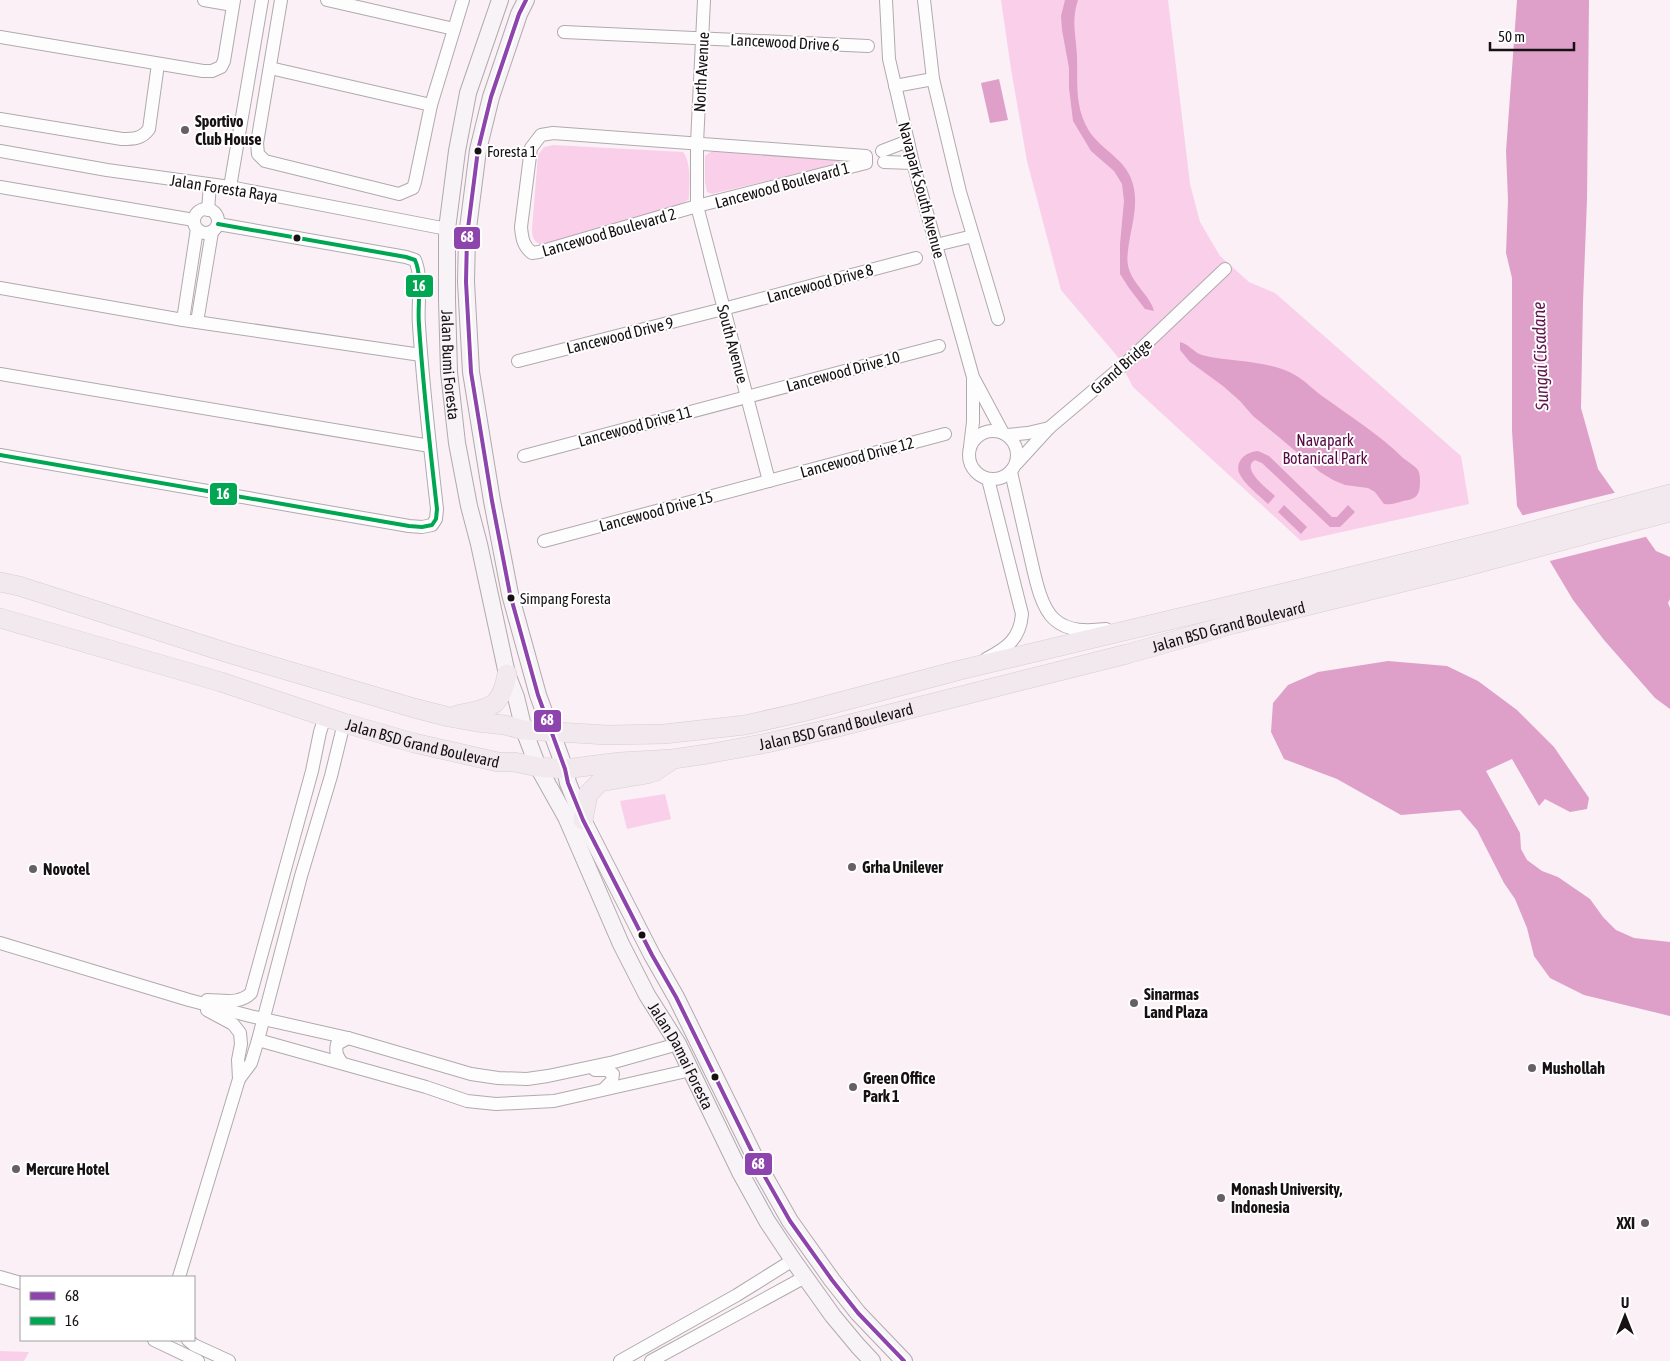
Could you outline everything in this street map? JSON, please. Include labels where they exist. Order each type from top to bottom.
[{"type":"main road","points":[[499,2],[522,7]]},
{"type":"main road","name":"Jalan Bumi Foresta","points":[[499,2],[468,93],[457,151],[447,229],[449,372],[457,443],[468,506],[479,544],[507,674],[516,697],[524,730]]},
{"type":"main road","name":"Jalan Bumi Foresta","points":[[522,7],[492,97],[478,150],[467,236],[466,282],[470,372],[505,569],[538,695],[552,732]]},
{"type":"main road","name":"Jalan BSD Grand Boulevard","points":[[0,618],[220,682],[344,723],[414,743],[498,762],[514,762],[538,767],[565,769],[620,762],[673,759],[741,748],[838,727],[1127,654],[1182,638],[1300,598],[1499,540],[1670,494]]},
{"type":"main road","name":"Jalan BSD Grand Boulevard","points":[[0,582],[19,586],[238,656],[448,717],[505,725],[524,730],[607,735],[655,734],[692,732],[745,725],[820,708],[960,670],[1150,624],[1464,567],[1670,512]]},
{"type":"main road","points":[[448,717],[484,709],[497,702],[505,689],[507,674]]},
{"type":"main road","name":"Jalan Damai Foresta","points":[[524,730],[538,767],[566,818],[621,944],[647,996],[678,1044],[741,1174],[767,1221],[793,1260],[833,1316],[872,1361]]},
{"type":"main road","name":"Jalan Damai Foresta","points":[[552,732],[582,820],[676,997],[750,1148],[790,1221],[845,1298],[904,1361]]},
{"type":"main road","points":[[582,820],[588,794],[600,782],[654,772],[673,759]]},
{"type":"street","points":[[0,37],[212,72],[221,67],[224,60],[234,2],[204,0]]},
{"type":"street","points":[[230,187],[262,0]]},
{"type":"street","points":[[281,0],[257,143],[258,154],[265,161],[400,194],[413,188],[415,182],[431,106],[463,0]]},
{"type":"street","points":[[327,0],[454,29]]},
{"type":"street","name":"North Avenue","points":[[697,206],[697,143],[704,0]]},
{"type":"street","name":"Navapark South Avenue","points":[[886,0],[888,44],[895,86],[936,245],[974,377],[1005,434]]},
{"type":"street","points":[[924,0],[933,79],[973,236],[998,319]]},
{"type":"street","name":"Lancewood Drive 6","points":[[564,32],[868,46]]},
{"type":"street","points":[[0,119],[122,139],[134,139],[144,136],[149,129],[158,64]]},
{"type":"street","points":[[270,68],[431,106]]},
{"type":"street","points":[[895,86],[933,79]]},
{"type":"street","name":"Lancewood Boulevard 2","points":[[697,143],[553,133],[541,135],[532,148],[520,227],[526,248],[532,253],[697,206]]},
{"type":"street","points":[[908,141],[883,156],[914,163]]},
{"type":"street","name":"Lancewood Boulevard 1","points":[[697,143],[866,159],[697,206]]},
{"type":"street","name":"Jalan Foresta Raya","points":[[0,151],[107,170],[230,187],[447,229]]},
{"type":"street","points":[[208,210],[210,185]]},
{"type":"street","points":[[0,188],[196,224],[201,232],[215,228],[406,257],[415,260],[419,269],[418,312],[437,510],[436,519],[432,525],[422,527],[0,455]]},
{"type":"street","name":"South Avenue","points":[[697,206],[769,481]]},
{"type":"street","points":[[183,320],[196,224],[199,212],[208,210],[215,213],[218,220],[197,322]]},
{"type":"street","points":[[936,245],[973,236]]},
{"type":"street","name":"Lancewood Drive 8","points":[[723,309],[916,258]]},
{"type":"street","name":"Grand Bridge","points":[[1014,468],[1049,428],[1127,362],[1225,269]]},
{"type":"street","points":[[0,288],[183,320],[421,355]]},
{"type":"street","name":"Lancewood Drive 9","points":[[518,361],[723,309]]},
{"type":"street","name":"Lancewood Drive 10","points":[[746,396],[939,346]]},
{"type":"street","points":[[0,374],[430,446]]},
{"type":"street","name":"Navapark South Avenue","points":[[969,450],[973,422],[974,377]]},
{"type":"street","name":"Lancewood Drive 11","points":[[524,456],[746,396]]},
{"type":"street","points":[[1014,468],[1000,479],[988,479],[976,473],[971,466],[969,450],[976,438],[990,431],[1005,434],[1028,433],[1049,428]]},
{"type":"street","name":"Lancewood Drive 12","points":[[769,481],[945,434]]},
{"type":"street","points":[[1005,434],[1012,440],[1017,449],[1014,468],[1023,528],[1032,565],[1047,609],[1054,619],[1067,628],[1082,630],[1150,624]]},
{"type":"street","points":[[960,670],[1000,651],[1017,634],[1021,626],[1022,614],[988,479]]},
{"type":"street","name":"Lancewood Drive 15","points":[[544,541],[769,481]]},
{"type":"street","points":[[1002,534],[1023,528]]},
{"type":"street","points":[[1011,571],[1032,565]]},
{"type":"street","points":[[189,1000],[236,1001],[246,999],[251,993],[312,771],[320,732],[326,717]]},
{"type":"street","points":[[239,1079],[251,1063],[258,1040],[262,1019],[301,876],[331,776],[344,723]]},
{"type":"street","points":[[312,771],[324,767],[328,769],[331,776]]},
{"type":"street","points":[[0,942],[189,1000],[262,1019],[348,1038],[472,1074],[498,1078],[548,1076],[678,1044]]},
{"type":"street","points":[[181,1275],[239,1079],[238,1060],[241,1044],[240,1033],[233,1024],[189,1000]]},
{"type":"street","points":[[342,1063],[337,1056],[336,1050],[338,1044],[348,1038]]},
{"type":"street","points":[[258,1040],[467,1101],[496,1104],[554,1100],[691,1070]]},
{"type":"street","points":[[575,1070],[607,1070],[612,1074],[612,1081],[604,1089]]},
{"type":"street","points":[[620,1361],[737,1295],[793,1260]]},
{"type":"street","points":[[0,1277],[20,1282]]},
{"type":"street","points":[[651,1361],[805,1277]]},
{"type":"street","points":[[737,1295],[745,1309]]},
{"type":"street","points":[[158,1341],[229,1361]]},
{"type":"green space","name":"Navapark Botanical Park","points":[[1001,0],[1168,0],[1190,184],[1200,222],[1220,256],[1249,282],[1275,293],[1461,456],[1469,504],[1301,541],[1133,387],[1117,356],[1061,290],[1027,161]]},
{"type":"green space","points":[[553,145],[683,152],[689,168],[689,199],[682,204],[544,246],[541,245],[536,242],[532,229],[538,155],[544,147]]},
{"type":"green space","points":[[712,151],[838,158],[840,160],[838,164],[712,194],[707,192],[705,182],[705,156]]},
{"type":"green space","points":[[665,794],[671,819],[627,829],[620,801]]},
{"type":"green space","points":[[0,1351],[29,1352],[24,1361],[0,1361]]},
{"type":"water","points":[[1065,0],[1078,0],[1074,28],[1081,113],[1089,131],[1126,169],[1133,184],[1135,201],[1127,259],[1128,266],[1131,275],[1154,311],[1145,309],[1120,274],[1120,244],[1124,201],[1122,184],[1114,171],[1091,151],[1073,121],[1069,88],[1069,68],[1061,16]]},
{"type":"water","name":"Sungai Cisadane","points":[[1517,0],[1589,0],[1587,200],[1581,408],[1598,469],[1656,551],[1670,557],[1670,599],[1668,603],[1670,608],[1670,709],[1655,698],[1604,640],[1573,600],[1517,506],[1512,431],[1512,278],[1506,253],[1508,200],[1506,151]]},
{"type":"water","points":[[999,79],[1008,120],[990,123],[981,83]]},
{"type":"water","points":[[1180,342],[1202,355],[1273,366],[1299,377],[1375,434],[1416,468],[1419,471],[1420,477],[1418,493],[1411,499],[1394,504],[1384,504],[1375,492],[1368,488],[1345,485],[1320,472],[1253,416],[1223,386],[1190,362],[1180,350]]},
{"type":"water","points":[[1258,451],[1269,456],[1332,517],[1337,517],[1348,505],[1355,512],[1340,527],[1330,527],[1262,463],[1255,460],[1251,464],[1253,474],[1275,496],[1268,504],[1245,482],[1238,468],[1244,457]]},
{"type":"water","points":[[1284,505],[1307,527],[1301,534],[1278,512]]},
{"type":"water","points":[[1388,661],[1447,666],[1478,681],[1517,710],[1554,747],[1589,798],[1587,809],[1570,812],[1545,799],[1539,806],[1512,759],[1486,771],[1520,833],[1521,849],[1527,860],[1542,871],[1558,877],[1590,899],[1603,917],[1616,930],[1634,938],[1670,942],[1670,1016],[1584,995],[1550,978],[1534,956],[1527,928],[1515,899],[1504,883],[1477,830],[1460,810],[1401,815],[1337,779],[1284,759],[1271,732],[1273,703],[1288,685],[1318,672]]},
{"type":"pier","points":[[1618,492],[1649,536],[1546,562],[1520,516]]},
{"type":"transit line","name":"68","points":[[526,0],[519,14],[491,97],[478,150],[467,236],[466,282],[471,372],[492,501],[510,594],[538,695],[565,769],[568,783],[583,820],[652,955],[676,997],[761,1170],[790,1221],[832,1280],[858,1313],[904,1361]]},
{"type":"transit line","name":"16","points":[[0,455],[409,526],[422,527],[432,525],[436,519],[437,509],[421,348],[419,275],[415,260],[218,224]]},
{"type":"place","name":"Sportivo Club House","points":[[185,130]]},
{"type":"place","name":"Foresta 1","points":[[478,151]]},
{"type":"place","name":"Simpang Foresta","points":[[511,598]]},
{"type":"place","name":"Grha Unilever","points":[[852,867]]},
{"type":"place","name":"Novotel","points":[[33,869]]},
{"type":"place","name":"Sinarmas Land Plaza","points":[[1134,1003]]},
{"type":"place","name":"Mushollah","points":[[1532,1068]]},
{"type":"place","name":"Green Office Park 1","points":[[853,1087]]},
{"type":"place","name":"Mercure Hotel","points":[[16,1169]]},
{"type":"place","name":"Monash University, Indonesia","points":[[1221,1198]]},
{"type":"place","name":"XXI","points":[[1645,1223]]}]
